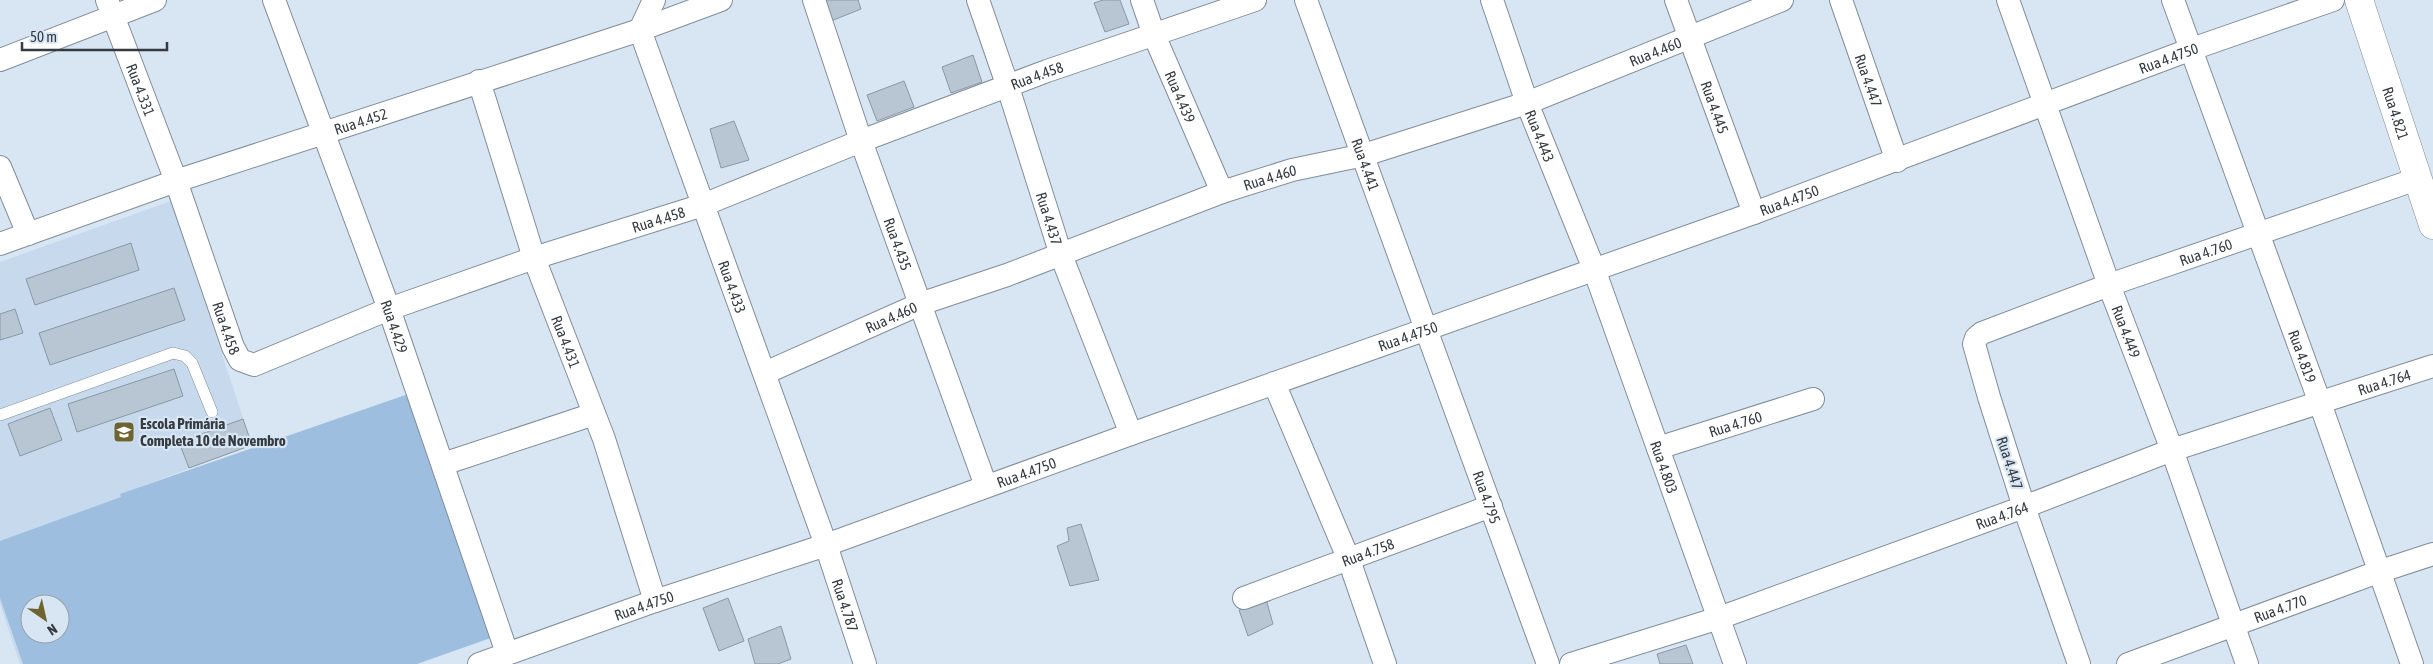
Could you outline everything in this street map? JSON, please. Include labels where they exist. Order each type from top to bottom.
[{"type":"street","points":[[0,60],[110,8],[155,0]]},
{"type":"street","name":"Rua 4.429","points":[[274,0],[389,309],[443,464],[505,657]]},
{"type":"street","points":[[640,30],[654,0]]},
{"type":"street","name":"Rua 4.452","points":[[0,244],[176,181],[640,30],[721,0]]},
{"type":"street","name":"Rua 4.435","points":[[814,0],[861,141],[986,486]]},
{"type":"street","name":"Rua 4.437","points":[[978,0],[1008,87],[1061,255],[1130,434]]},
{"type":"street","name":"Rua 4.439","points":[[1142,0],[1154,35],[1222,192]]},
{"type":"street","name":"Rua 4.458","points":[[176,181],[233,347],[240,360],[254,365],[389,309],[534,258],[703,205],[861,141],[1047,71],[1255,0]]},
{"type":"street","name":"Rua 4.441","points":[[1306,0],[1427,330]]},
{"type":"street","name":"Rua 4.443","points":[[1492,0],[1527,103],[1594,269]]},
{"type":"street","name":"Rua 4.445","points":[[1676,0],[1754,214]]},
{"type":"street","name":"Rua 4.460","points":[[765,373],[920,304],[1061,255],[1222,192],[1292,170],[1364,155],[1527,103],[1782,0]]},
{"type":"street","name":"Rua 4.447","points":[[1841,0],[1897,160]]},
{"type":"street","name":"Rua 4.449","points":[[2008,0],[2044,106],[2109,285],[2172,450],[2247,664]]},
{"type":"street","name":"Rua 4.819","points":[[2173,0],[2189,50],[2320,403],[2412,664]]},
{"type":"street","name":"Rua 4.4750","points":[[479,664],[505,657],[655,601],[826,545],[1130,434],[1754,214],[2189,50],[2333,0]]},
{"type":"street","name":"Rua 4.821","points":[[2359,0],[2433,225]]},
{"type":"street","name":"Rua 4.331","points":[[110,8],[176,181]]},
{"type":"street","name":"Rua 4.433","points":[[640,30],[826,545]]},
{"type":"street","name":"Rua 4.431","points":[[479,81],[534,258],[594,414],[655,601]]},
{"type":"street","points":[[0,167],[28,234]]},
{"type":"street","name":"Rua 4.760","points":[[1995,329],[2109,285],[2417,179]]},
{"type":"street","name":"Rua 4.803","points":[[1594,269],[1735,664]]},
{"type":"street","name":"Rua 4.447","points":[[1995,329],[1978,334],[1974,344],[2024,506],[2079,664]]},
{"type":"street","name":"Rua 4.795","points":[[1427,330],[1548,664]]},
{"type":"street","name":"Rua 4.764","points":[[1571,664],[1720,618],[2172,450],[2433,366]]},
{"type":"street","points":[[1274,383],[1349,560],[1385,664]]},
{"type":"street","name":"Rua 4.760","points":[[1658,448],[1813,399]]},
{"type":"street","points":[[443,464],[594,414]]},
{"type":"street","name":"Rua 4.758","points":[[1244,598],[1491,506]]},
{"type":"street","name":"Rua 4.787","points":[[826,545],[865,664]]},
{"type":"street","name":"Rua 4.770","points":[[2128,664],[2378,572],[2433,554]]},
{"type":"lane","points":[[0,416],[173,353],[185,356],[192,363],[212,412]]},
{"type":"shaded area","name":"Escola Primária Completa 10 de Novembro","points":[[171,201],[252,445],[121,494],[180,664],[20,664],[0,604],[0,262]]},
{"type":"shaded area","points":[[417,391],[502,634],[417,664],[23,664],[0,598],[0,541],[121,497],[120,494]]},
{"type":"building","points":[[824,0],[858,0],[861,9],[831,21]]},
{"type":"building","points":[[1103,0],[1120,0],[1129,24],[1105,32],[1094,3]]},
{"type":"building","points":[[973,55],[982,82],[951,93],[942,67]]},
{"type":"building","points":[[904,81],[914,107],[877,121],[867,95]]},
{"type":"building","points":[[734,121],[749,160],[721,168],[710,129]]},
{"type":"building","points":[[131,243],[139,270],[35,305],[26,279]]},
{"type":"building","points":[[174,288],[185,320],[50,365],[39,333]]},
{"type":"building","points":[[15,309],[23,333],[0,340],[0,314]]},
{"type":"building","points":[[174,369],[183,396],[77,432],[68,404]]},
{"type":"building","points":[[50,408],[62,440],[20,456],[8,424]]},
{"type":"building","points":[[243,419],[252,445],[189,468],[179,442]]},
{"type":"building","points":[[1081,524],[1099,580],[1070,586],[1057,546],[1069,541],[1067,528]]},
{"type":"building","points":[[728,598],[744,641],[719,651],[703,608]]},
{"type":"building","points":[[1266,599],[1273,624],[1248,636],[1239,610]]},
{"type":"building","points":[[781,626],[791,659],[778,664],[755,664],[748,639]]},
{"type":"building","points":[[1686,645],[1693,664],[1660,664],[1657,654]]},
{"type":"place","name":"Escola Primária Completa 10 de Novembro","points":[[124,432]]}]
